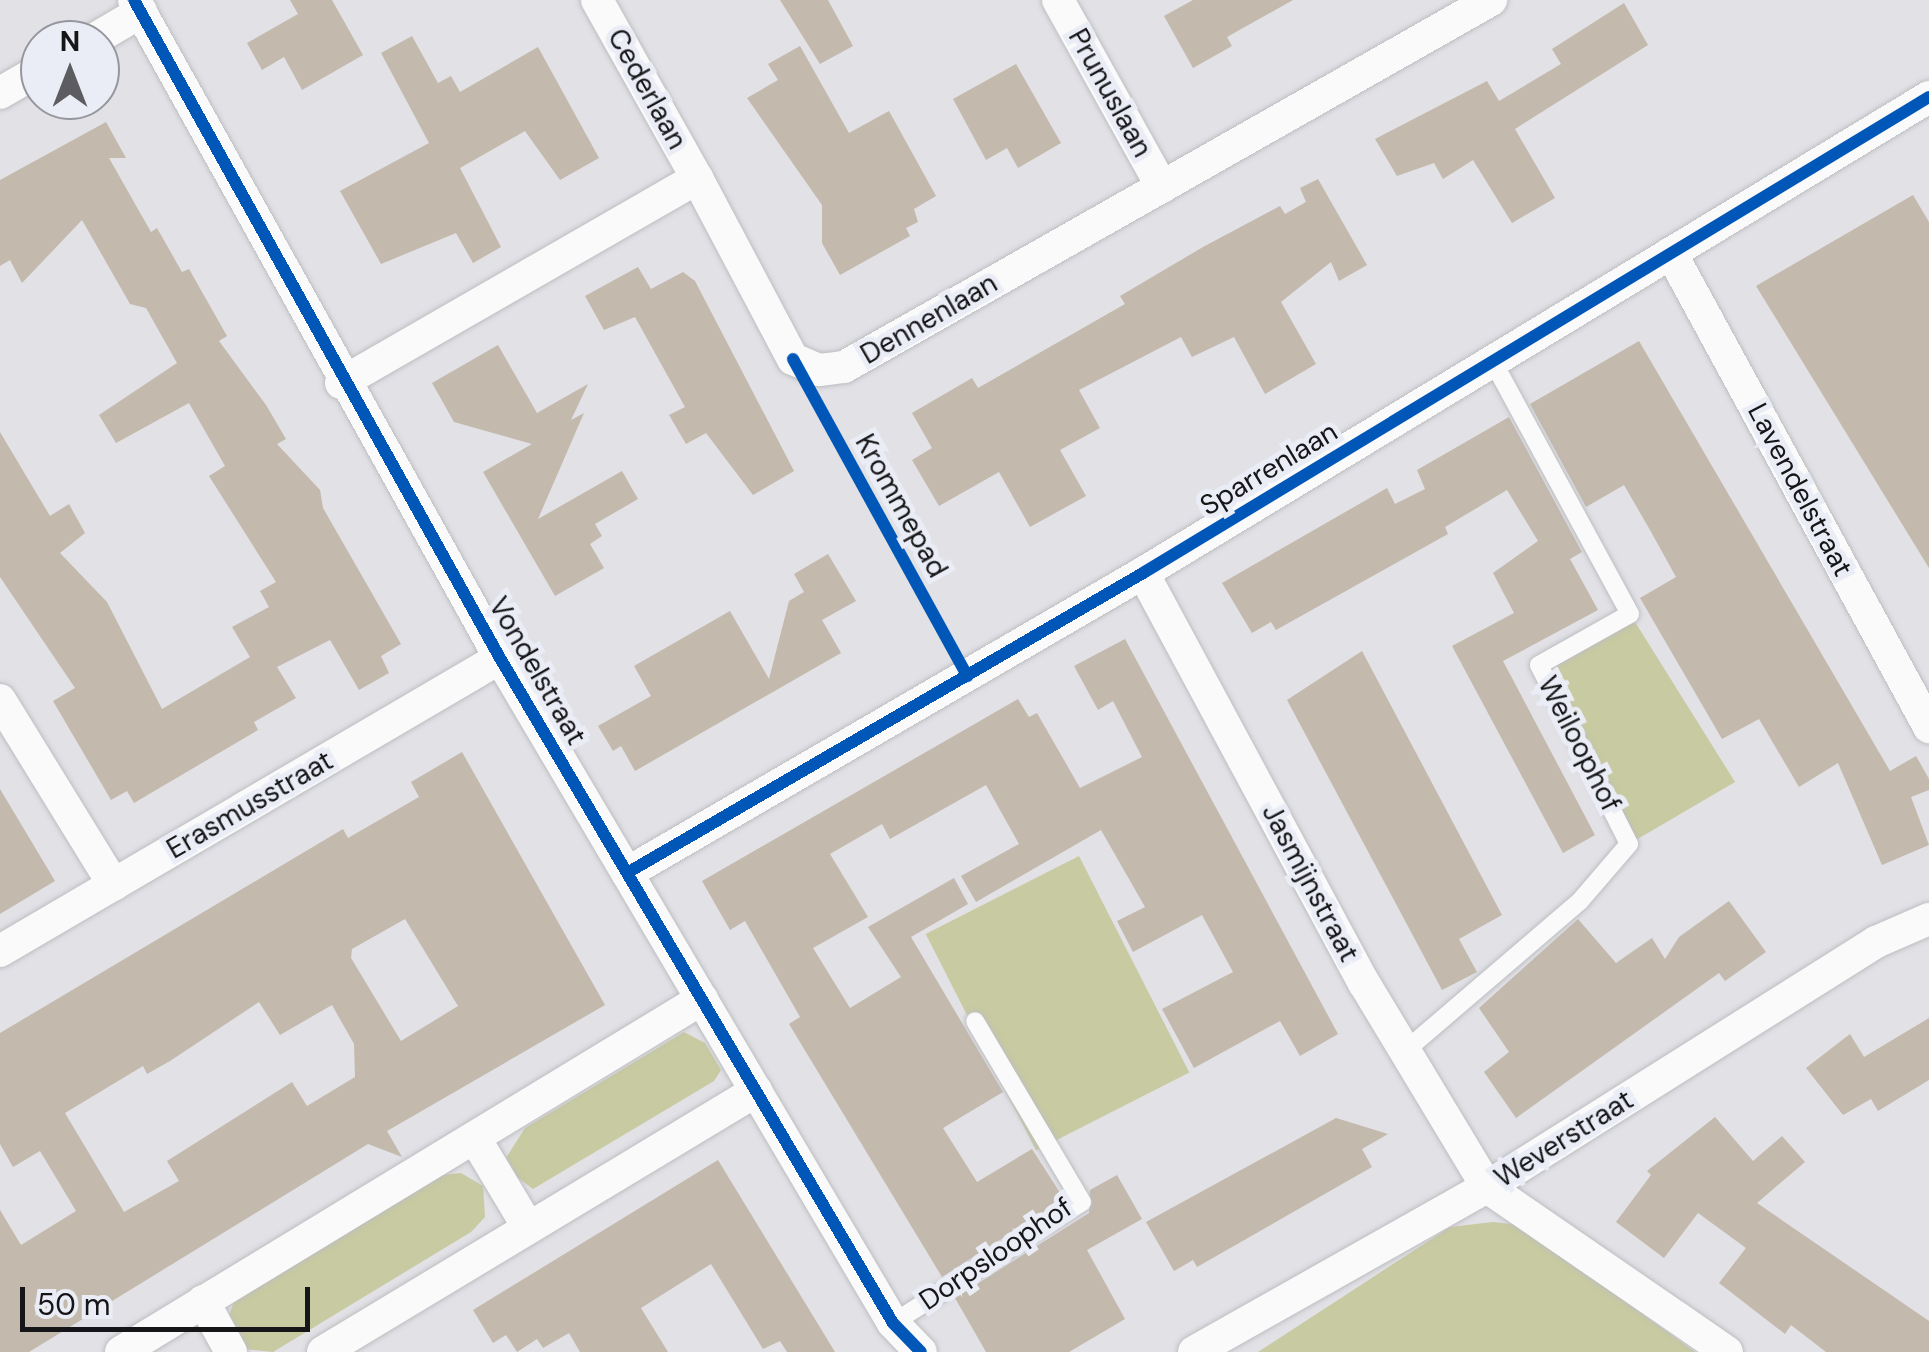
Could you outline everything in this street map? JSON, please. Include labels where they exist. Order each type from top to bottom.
[{"type":"street","name":"Cederlaan","points":[[597,0],[697,178]]},
{"type":"street","name":"Prunuslaan","points":[[1058,0],[1162,187]]},
{"type":"street","name":"Dennenlaan","points":[[697,178],[792,359],[819,370],[844,367],[1491,0]]},
{"type":"street","name":"Vondelstraat","points":[[138,6],[340,382],[500,658],[894,1323],[921,1352]]},
{"type":"street","name":"Sparrenlaan","points":[[627,873],[1143,573],[1929,97]]},
{"type":"street","points":[[340,382],[697,178]]},
{"type":"street","name":"Lavendelstraat","points":[[1671,253],[1929,727]]},
{"type":"street","name":"Jasmijnstraat","points":[[1143,573],[1405,1051],[1487,1187]]},
{"type":"street","name":"Erasmusstraat","points":[[0,951],[500,658]]},
{"type":"street","points":[[0,700],[114,885]]},
{"type":"street","name":"Weverstraat","points":[[1194,1352],[1487,1187],[1876,942],[1929,919]]},
{"type":"street","points":[[120,1352],[702,1000]]},
{"type":"street","points":[[323,1352],[756,1091]]},
{"type":"street","points":[[476,1140],[528,1227]]},
{"type":"street","points":[[1487,1187],[1727,1352]]},
{"type":"street","points":[[204,1302],[231,1352]]},
{"type":"lane","name":"Weiloophof","points":[[1405,1051],[1580,901],[1629,844],[1539,665],[1630,614],[1494,363]]},
{"type":"lane","name":"Dorpsloophof","points":[[894,1323],[1082,1202],[976,1021]]},
{"type":"green space","points":[[1630,614],[1735,782],[1629,844],[1539,665]]},
{"type":"green space","points":[[1079,856],[1189,1073],[1036,1151],[926,934]]},
{"type":"green space","points":[[684,1032],[705,1043],[721,1070],[714,1081],[533,1189],[518,1178],[506,1158],[525,1128]]},
{"type":"green space","points":[[461,1173],[483,1186],[485,1217],[471,1232],[273,1352],[244,1349],[229,1316],[234,1301],[441,1175]]},
{"type":"green space","points":[[1493,1222],[1520,1225],[1695,1352],[1258,1352],[1450,1227]]},
{"type":"building","points":[[290,0],[332,0],[363,55],[302,90],[284,57],[262,70],[247,43],[298,14]]},
{"type":"building","points":[[780,0],[828,0],[853,46],[820,64]]},
{"type":"building","points":[[1193,0],[1293,0],[1227,37],[1232,46],[1193,68],[1164,16]]},
{"type":"building","points":[[1624,3],[1648,45],[1515,129],[1555,198],[1512,223],[1473,160],[1443,179],[1434,163],[1397,176],[1375,139],[1487,81],[1499,101],[1561,64],[1552,49]]},
{"type":"building","points":[[412,36],[438,83],[451,76],[460,92],[538,47],[599,158],[560,180],[525,131],[460,168],[501,247],[473,263],[456,233],[381,264],[340,191],[429,143],[381,53]]},
{"type":"building","points":[[800,46],[849,133],[889,111],[936,196],[914,209],[918,222],[906,228],[910,236],[840,275],[822,243],[822,205],[747,98],[778,80],[768,64]]},
{"type":"building","points":[[1016,64],[1061,143],[1018,168],[1007,148],[986,160],[953,99]]},
{"type":"building","points":[[106,122],[126,158],[109,158],[151,232],[157,228],[182,272],[189,269],[227,336],[219,341],[286,439],[277,444],[320,490],[323,508],[401,644],[381,656],[389,673],[359,690],[330,640],[277,667],[296,698],[254,722],[258,730],[134,803],[127,791],[111,800],[53,701],[75,688],[0,577],[0,432],[50,516],[69,504],[85,533],[60,553],[107,602],[162,709],[250,657],[232,627],[269,607],[260,591],[276,582],[209,476],[225,466],[189,403],[116,443],[99,415],[177,363],[146,308],[130,304],[82,220],[22,283],[10,260],[0,266],[0,180]]},
{"type":"building","points":[[1318,179],[1367,265],[1339,281],[1331,262],[1281,302],[1316,364],[1265,394],[1234,337],[1192,357],[1181,337],[1079,390],[1100,428],[1060,450],[1086,496],[1030,527],[999,472],[939,506],[912,460],[932,448],[912,413],[972,378],[978,388],[1125,304],[1120,296],[1203,247],[1280,206],[1285,214],[1306,202],[1300,188]]},
{"type":"building","points":[[1913,195],[1929,222],[1929,568],[1756,286]]},
{"type":"building","points":[[638,267],[651,289],[683,272],[695,281],[794,471],[753,495],[706,433],[686,444],[669,415],[685,407],[635,317],[604,330],[585,296]]},
{"type":"building","points":[[1639,341],[1890,771],[1916,756],[1929,779],[1929,790],[1911,797],[1929,845],[1882,865],[1838,763],[1799,787],[1759,719],[1722,739],[1640,598],[1676,577],[1624,485],[1586,507],[1530,404]]},
{"type":"building","points":[[498,345],[537,413],[588,384],[571,420],[584,413],[538,519],[622,471],[638,499],[595,524],[602,536],[590,544],[604,568],[555,596],[483,472],[532,444],[454,422],[432,383]]},
{"type":"building","points":[[1509,417],[1582,552],[1570,559],[1598,610],[1503,661],[1595,835],[1563,853],[1452,646],[1514,613],[1493,573],[1538,541],[1507,490],[1445,527],[1448,534],[1276,630],[1271,622],[1252,633],[1222,583],[1387,488],[1395,504],[1425,489],[1417,470]]},
{"type":"building","points":[[828,554],[856,601],[822,620],[841,653],[635,771],[621,746],[613,751],[598,726],[651,696],[634,666],[730,611],[769,679],[789,601],[804,592],[794,574]]},
{"type":"building","points":[[1125,639],[1338,1034],[1300,1056],[1280,1021],[1194,1068],[1162,1009],[1233,972],[1202,915],[1133,952],[1117,921],[1145,907],[1101,830],[976,902],[961,876],[1019,844],[986,785],[890,839],[882,824],[830,854],[868,917],[813,948],[850,1008],[901,977],[868,927],[954,878],[968,904],[911,937],[1003,1092],[943,1128],[977,1182],[1032,1149],[1064,1199],[942,1277],[789,1024],[800,1017],[745,921],[730,930],[702,881],[1018,699],[1029,717],[1037,713],[1080,788],[1142,757],[1113,701],[1098,710],[1074,666]]},
{"type":"building","points":[[1362,651],[1502,915],[1459,939],[1477,972],[1442,990],[1287,700]]},
{"type":"building","points":[[462,752],[605,1005],[387,1131],[402,1157],[368,1144],[29,1352],[0,1352],[0,1210],[21,1245],[76,1211],[40,1151],[13,1167],[0,1144],[0,1033],[343,829],[348,838],[419,797],[411,782]],"holes":[[[405,919],[458,1006],[401,1041],[351,958],[352,949]],[[259,1002],[280,1035],[332,1005],[354,1044],[355,1077],[307,1106],[292,1082],[167,1161],[179,1181],[124,1212],[65,1113],[143,1066],[147,1074],[170,1061]]]},
{"type":"building","points":[[0,789],[55,881],[0,914]]},
{"type":"building","points":[[1729,901],[1766,952],[1725,981],[1719,973],[1516,1118],[1484,1072],[1509,1052],[1479,1008],[1578,919],[1616,963],[1652,938],[1665,959],[1679,937]]},
{"type":"building","points":[[1929,1018],[1929,1080],[1878,1111],[1871,1099],[1843,1115],[1806,1068],[1850,1034],[1864,1057]]},
{"type":"building","points":[[1715,1117],[1753,1161],[1782,1136],[1805,1162],[1757,1203],[1929,1321],[1929,1352],[1826,1352],[1791,1325],[1785,1334],[1719,1283],[1746,1248],[1698,1213],[1664,1258],[1616,1222],[1651,1175],[1647,1171]]},
{"type":"building","points":[[1336,1118],[1388,1134],[1362,1149],[1372,1167],[1197,1267],[1193,1260],[1174,1271],[1146,1222]]},
{"type":"building","points":[[718,1160],[835,1352],[787,1352],[780,1341],[763,1349],[711,1264],[641,1308],[668,1352],[580,1352],[569,1333],[543,1348],[537,1339],[517,1352],[506,1335],[493,1343],[473,1310]]},
{"type":"building","points":[[1117,1175],[1142,1219],[1087,1250],[1125,1319],[1069,1352],[986,1352],[955,1298],[1089,1213],[1090,1190]]},
{"type":"cycle path","points":[[134,0],[500,658],[893,1323],[921,1352]]},
{"type":"cycle path","points":[[627,873],[1143,573],[1929,97]]},
{"type":"cycle path","name":"Krommepad","points":[[793,359],[967,676]]}]
